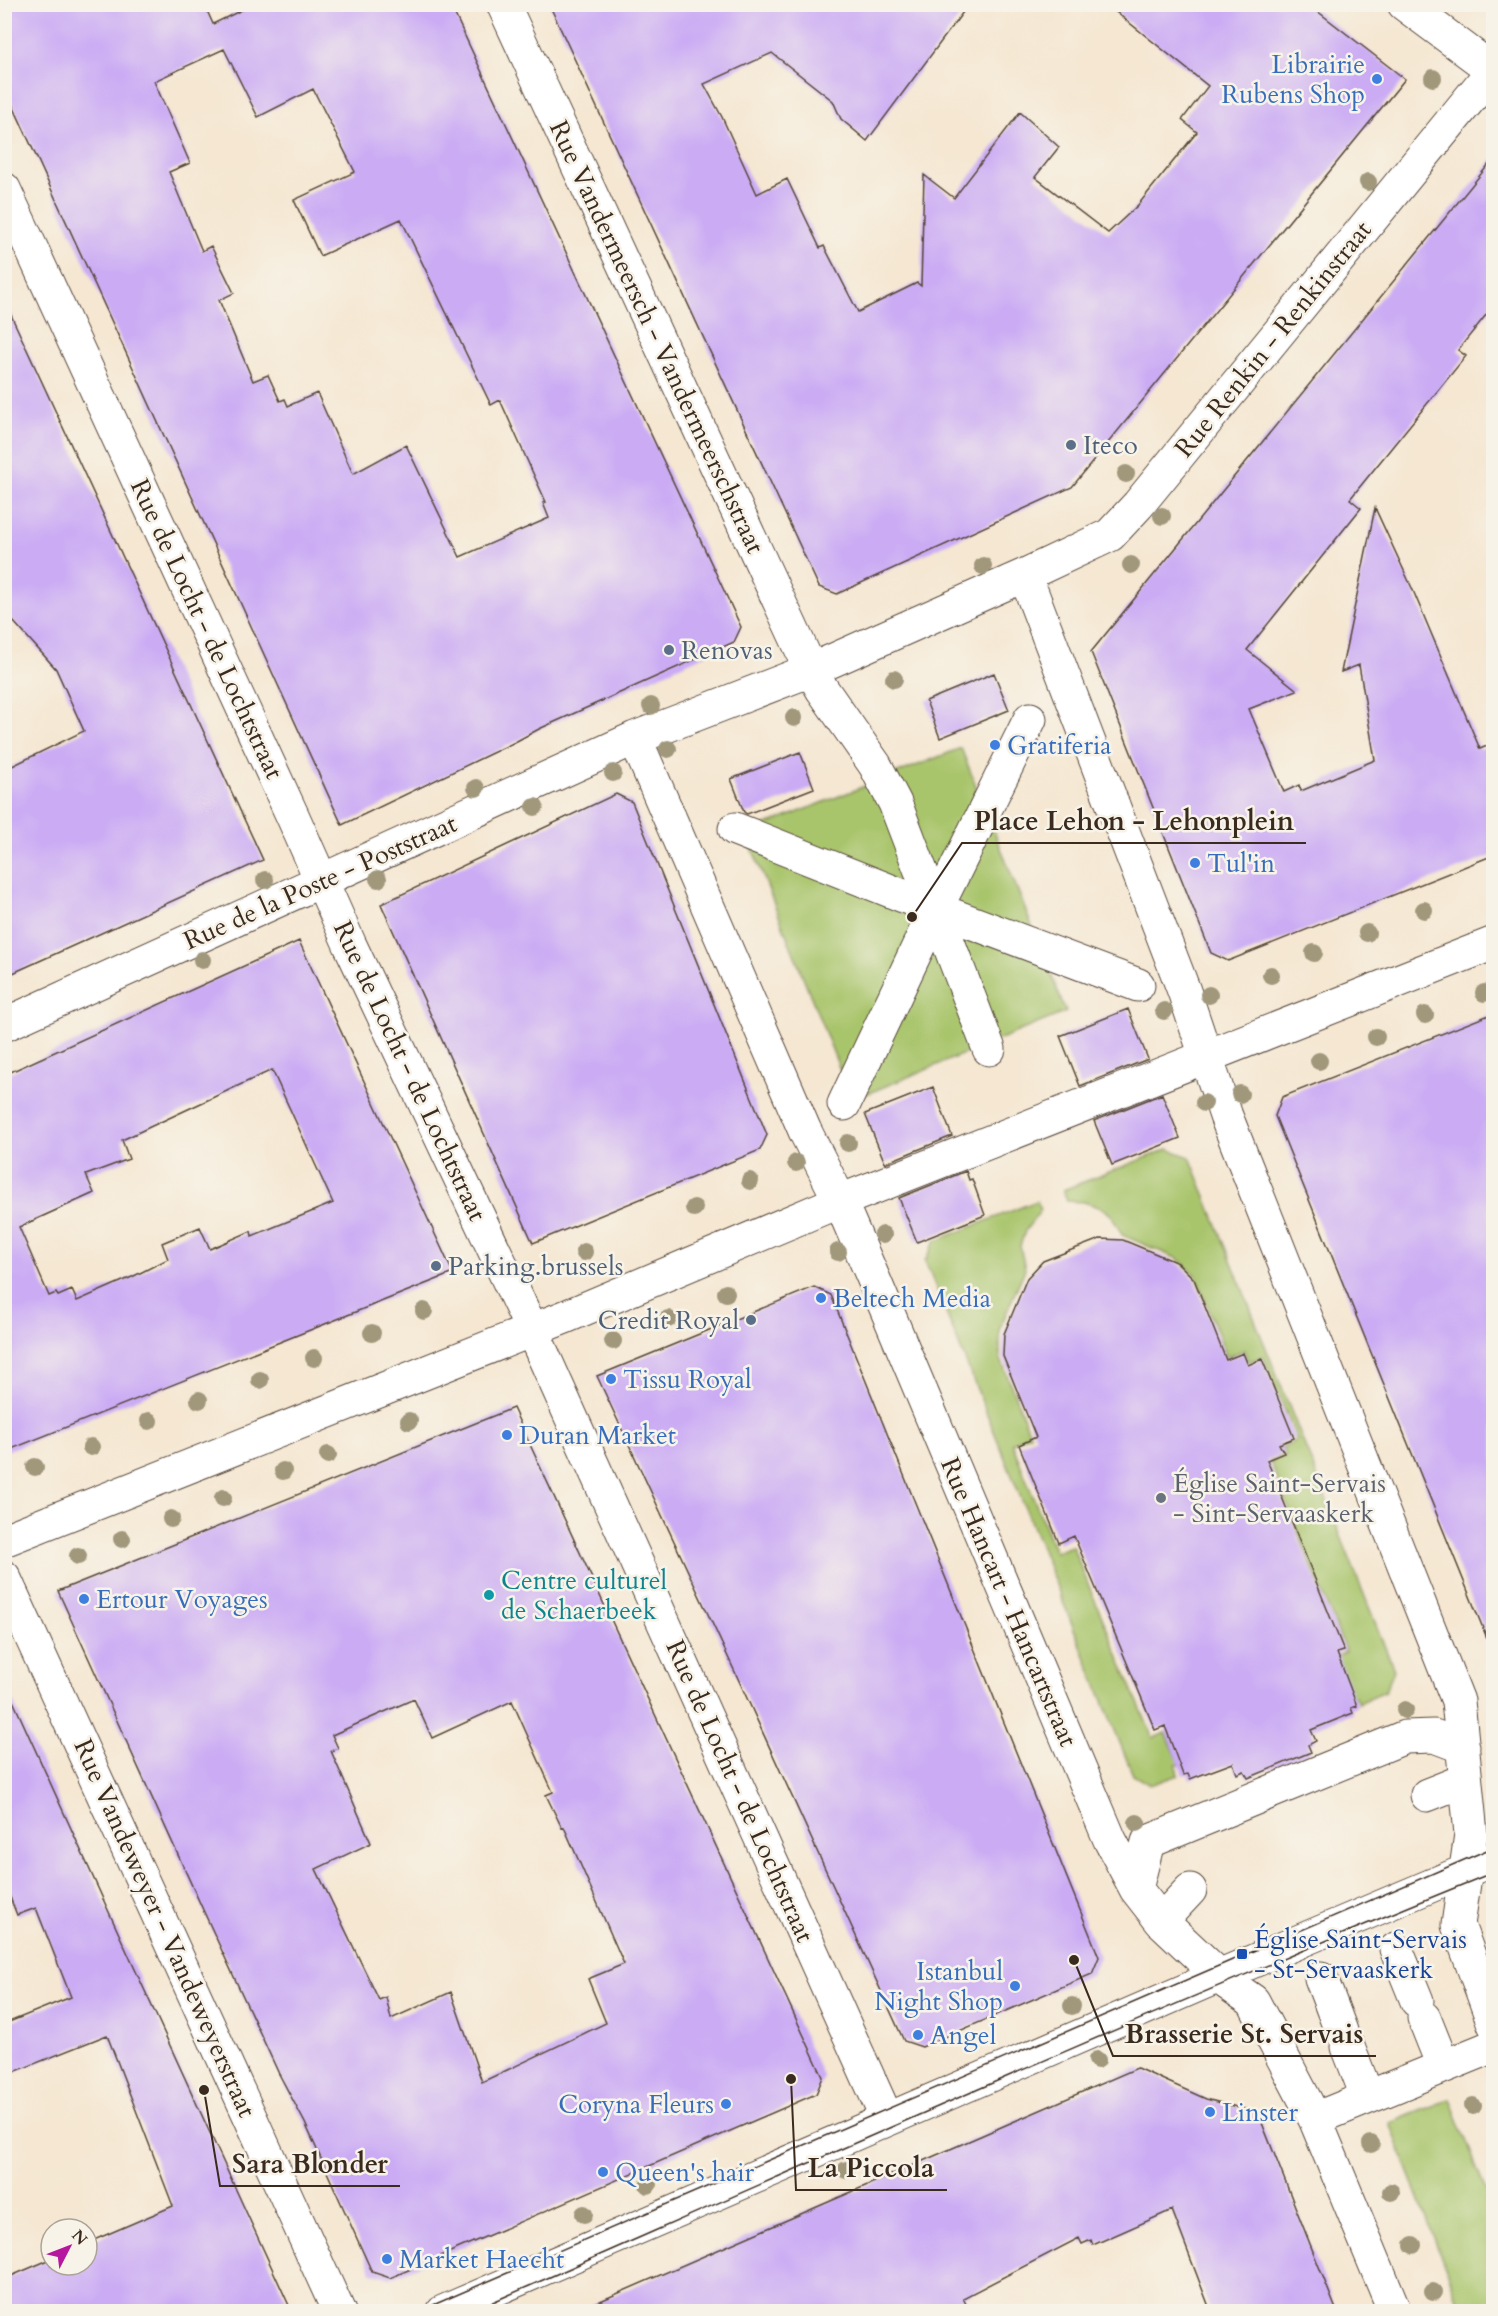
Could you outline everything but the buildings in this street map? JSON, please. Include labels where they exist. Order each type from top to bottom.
[{"type":"street","name":"Rue Vandermeersch - Vandermeerschstraat","points":[[503,4],[812,670],[822,689],[875,765],[895,802],[989,1049]]},
{"type":"street","points":[[1404,4],[1493,70]]},
{"type":"street","name":"Rue Renkin - Renkinstraat","points":[[812,670],[1025,576],[1110,535],[1138,505],[1493,70]]},
{"type":"street","name":"Rue de Locht - de Lochtstraat","points":[[4,189],[350,945],[532,1330],[887,2119]]},
{"type":"street","points":[[1025,576],[1184,991],[1226,1116],[1458,1701],[1471,1834],[1479,1865],[1458,1924],[1494,2024]]},
{"type":"street","name":"Rue de la Poste - Poststraat","points":[[4,1025],[323,882],[635,738],[812,670]]},
{"type":"street","points":[[844,1104],[936,909],[1030,719]]},
{"type":"street","name":"Rue Hancart - Hancartstraat","points":[[635,738],[805,1131],[840,1201],[1110,1840],[1136,1889],[1161,1921],[1219,1976],[1253,2001],[1315,2119],[1395,2312]]},
{"type":"street","points":[[735,829],[936,909],[1138,985]]},
{"type":"street","points":[[4,1540],[532,1330],[840,1201],[1206,1058],[1494,942]]},
{"type":"street","name":"Rue Vandeweyer - Vandeweyerstraat","points":[[4,1577],[339,2312]]},
{"type":"street","points":[[1136,1889],[1148,1842],[1405,1737],[1434,1736],[1464,1747]]},
{"type":"street","points":[[1427,1795],[1465,1780]]},
{"type":"street","points":[[443,2312],[1479,1865]]},
{"type":"street","points":[[1161,1921],[1190,1890]]},
{"type":"street","points":[[1396,1948],[1438,2053]]},
{"type":"street","points":[[1321,1978],[1362,2083]]},
{"type":"street","points":[[1315,2119],[1494,2046]]},
{"type":"green space","points":[[961,748],[1066,1012],[852,1100],[746,833]]},
{"type":"green space","points":[[1168,1149],[1190,1157],[1394,1670],[1385,1691],[1358,1703],[1355,1696],[1348,1699],[1333,1658],[1346,1652],[1270,1461],[1286,1455],[1282,1447],[1297,1440],[1263,1356],[1248,1362],[1244,1350],[1227,1357],[1196,1276],[1178,1259],[1122,1235],[1112,1216],[1104,1209],[1084,1202],[1067,1201],[1063,1190]]},
{"type":"green space","points":[[1037,1201],[1041,1210],[1025,1231],[1020,1246],[1025,1269],[1000,1328],[1000,1357],[1030,1434],[1012,1443],[1055,1552],[1072,1546],[1153,1738],[1166,1733],[1180,1764],[1176,1766],[1178,1775],[1150,1785],[1133,1775],[925,1261],[935,1241]]},
{"type":"green space","points":[[1450,2099],[1493,2209],[1493,2311],[1462,2311],[1390,2123]]},
{"type":"tram line","points":[[417,2312],[1494,1847]]},
{"type":"tram line","points":[[470,2312],[1108,2033],[1494,1872]]},
{"type":"place","name":"Librairie Rubens Shop","points":[[1377,79]]},
{"type":"place","name":"Iteco","points":[[1071,445]]},
{"type":"place","name":"Renovas","points":[[669,650]]},
{"type":"place","name":"Gratiferia","points":[[995,745]]},
{"type":"place","name":"Tul'in","points":[[1195,863]]},
{"type":"place","name":"Place Lehon - Lehonplein","points":[[912,917]]},
{"type":"place","name":"Parking.brussels","points":[[436,1266]]},
{"type":"place","name":"Beltech Media","points":[[821,1298]]},
{"type":"place","name":"Credit Royal","points":[[751,1320]]},
{"type":"place","name":"Tissu Royal","points":[[611,1379]]},
{"type":"place","name":"Duran Market","points":[[507,1435]]},
{"type":"place","name":"Église Saint-Servais - Sint-Servaaskerk","points":[[1161,1498]]},
{"type":"place","name":"Centre culturel de Schaerbeek","points":[[489,1595]]},
{"type":"place","name":"Ertour Voyages","points":[[84,1599]]},
{"type":"place","name":"Église Saint-Servais - St-Servaaskerk","points":[[1242,1954]]},
{"type":"place","name":"Brasserie St. Servais","points":[[1074,1960]]},
{"type":"place","name":"Istanbul Night Shop","points":[[1015,1986]]},
{"type":"place","name":"Angel","points":[[918,2035]]},
{"type":"place","name":"La Piccola","points":[[791,2079]]},
{"type":"place","name":"Sara Blonder","points":[[204,2090]]},
{"type":"place","name":"Coryna Fleurs","points":[[726,2104]]},
{"type":"place","name":"Linster","points":[[1210,2112]]},
{"type":"place","name":"Queen's hair","points":[[603,2172]]},
{"type":"place","name":"Market Haecht","points":[[387,2259]]}]
